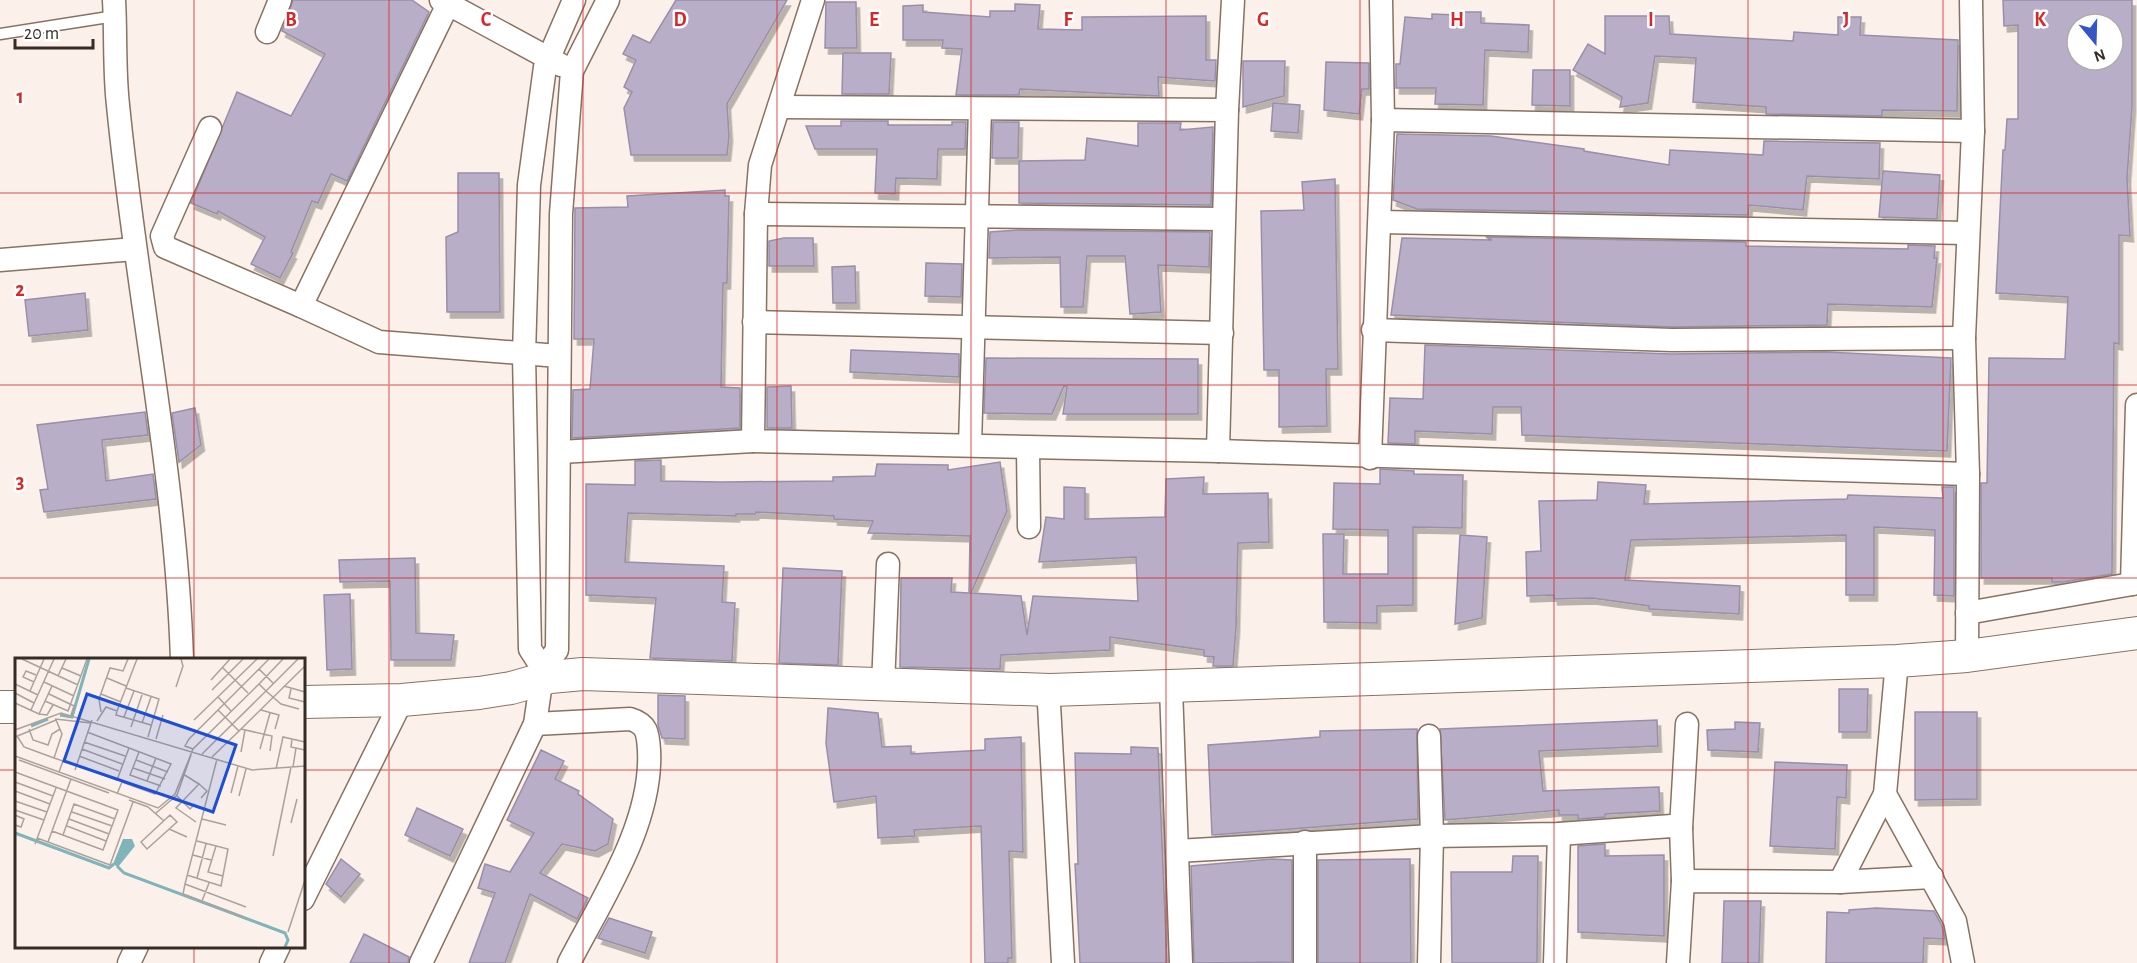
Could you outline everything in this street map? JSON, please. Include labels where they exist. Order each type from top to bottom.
[{"type":"street","points":[[267,32],[280,0]]},
{"type":"street","points":[[421,963],[535,724],[543,674],[530,649],[524,355],[529,185],[539,101],[548,59],[574,0]]},
{"type":"street","points":[[304,702],[402,700],[496,691],[532,683],[543,674],[557,650],[561,214],[572,71],[608,0]]},
{"type":"street","points":[[753,441],[756,214],[760,165],[813,0]]},
{"type":"street","points":[[1218,451],[1222,333],[1222,219],[1233,0]]},
{"type":"street","points":[[1370,458],[1373,330],[1380,222],[1383,120],[1381,0]]},
{"type":"street","points":[[1967,656],[1968,474],[1964,338],[1966,233],[1973,131],[1971,0]]},
{"type":"street","points":[[301,306],[447,1],[572,71]]},
{"type":"street","points":[[114,8],[117,102],[135,249],[168,480],[180,604],[182,658]]},
{"type":"street","points":[[779,107],[1227,110]]},
{"type":"street","points":[[970,445],[980,109]]},
{"type":"street","points":[[1383,120],[1973,131]]},
{"type":"street","points":[[210,128],[162,236],[165,247],[379,342],[559,356]]},
{"type":"street","points":[[756,214],[1222,219]]},
{"type":"street","points":[[1380,222],[1966,233]]},
{"type":"street","points":[[0,260],[135,249]]},
{"type":"street","points":[[754,322],[1222,333]]},
{"type":"street","points":[[1373,330],[1672,340],[1964,338]]},
{"type":"street","points":[[1967,613],[2135,583],[2137,405]]},
{"type":"street","points":[[560,452],[753,441],[1218,451],[1370,458],[1968,474]]},
{"type":"street","points":[[1028,448],[1029,527]]},
{"type":"street","points":[[884,686],[888,564]]},
{"type":"street","points":[[543,674],[1050,690],[1171,687],[1897,661],[1967,656],[2137,633]]},
{"type":"street","points":[[1840,882],[1885,794],[1897,661]]},
{"type":"street","points":[[1171,687],[1181,963]]},
{"type":"street","points":[[1050,690],[1063,963]]},
{"type":"street","points":[[304,897],[402,700]]},
{"type":"street","points":[[535,724],[630,719],[641,722],[648,733],[647,793],[631,841],[569,963]]},
{"type":"street","points":[[1678,963],[1683,881],[1681,828],[1687,724]]},
{"type":"street","points":[[1429,736],[1432,836],[1429,963]]},
{"type":"street","points":[[1885,794],[1955,921],[1963,963]]},
{"type":"street","points":[[1177,851],[1432,836],[1559,834],[1643,827],[1681,828]]},
{"type":"street","points":[[1555,963],[1559,834]]},
{"type":"street","points":[[1305,842],[1305,963]]},
{"type":"street","points":[[1683,881],[1840,882],[1932,877]]},
{"type":"street","points":[[129,963],[136,948]]},
{"type":"street","points":[[271,963],[278,948]]},
{"type":"lane","points":[[0,34],[114,8]]},
{"type":"building","points":[[293,0],[412,0],[429,12],[347,181],[331,174],[318,203],[312,201],[291,252],[293,253],[280,278],[251,264],[265,237],[218,211],[217,214],[191,203],[237,92],[291,116],[325,54],[282,31]]},
{"type":"building","points":[[676,0],[787,0],[727,104],[729,136],[727,155],[631,155],[624,108],[632,92],[624,87],[636,60],[623,54],[633,35],[650,43]]},
{"type":"building","points":[[2003,0],[2132,0],[2132,107],[2127,178],[2130,236],[2119,235],[2119,344],[2114,343],[2112,574],[2063,582],[2052,582],[2052,578],[1981,578],[1981,483],[1987,483],[1989,358],[2065,359],[2068,297],[1996,293],[2003,150],[2005,150],[2007,119],[2018,119],[2018,25],[2004,26]]},
{"type":"building","points":[[826,2],[856,2],[857,48],[825,48]]},
{"type":"building","points":[[1015,4],[1040,5],[1038,29],[1082,30],[1082,17],[1206,16],[1206,60],[1216,60],[1215,81],[1158,77],[1159,96],[1020,89],[1019,95],[956,95],[962,49],[942,48],[943,40],[903,40],[903,6],[923,5],[923,12],[990,17],[990,11],[1015,11]]},
{"type":"building","points":[[1458,12],[1481,12],[1481,23],[1529,25],[1528,52],[1485,50],[1483,105],[1435,104],[1436,88],[1396,88],[1396,64],[1400,64],[1405,17],[1432,19],[1432,14],[1458,15]]},
{"type":"building","points":[[1605,16],[1669,16],[1670,34],[1793,41],[1794,32],[1838,35],[1838,17],[1861,17],[1860,35],[1958,40],[1957,111],[1882,110],[1882,116],[1766,114],[1766,107],[1693,102],[1696,58],[1655,56],[1648,103],[1620,107],[1622,97],[1573,70],[1588,44],[1605,54]]},
{"type":"building","points":[[843,53],[891,53],[889,94],[842,94]]},
{"type":"building","points":[[1243,61],[1285,61],[1284,96],[1243,107]]},
{"type":"building","points":[[1326,62],[1369,63],[1369,89],[1362,89],[1359,114],[1324,110]]},
{"type":"building","points":[[1533,70],[1570,70],[1570,106],[1532,105]]},
{"type":"building","points":[[1273,103],[1300,105],[1298,133],[1271,131]]},
{"type":"building","points":[[841,121],[888,121],[888,125],[952,125],[952,122],[966,122],[965,149],[938,149],[937,179],[896,178],[895,194],[875,193],[877,149],[815,149],[806,126],[841,126]]},
{"type":"building","points":[[993,122],[1019,122],[1018,158],[992,158]]},
{"type":"building","points":[[1138,123],[1181,123],[1180,130],[1213,127],[1211,205],[1019,203],[1019,161],[1085,160],[1087,138],[1138,146]]},
{"type":"building","points":[[1397,134],[1491,136],[1584,149],[1584,151],[1669,165],[1670,150],[1763,155],[1764,141],[1880,143],[1879,179],[1807,176],[1803,210],[1749,205],[1748,215],[1417,209],[1393,200]]},
{"type":"building","points":[[1883,171],[1940,175],[1937,219],[1879,217]]},
{"type":"building","points":[[458,173],[499,173],[500,312],[447,312],[446,237],[458,232]]},
{"type":"building","points":[[1335,179],[1338,369],[1326,369],[1327,426],[1279,427],[1279,370],[1264,370],[1261,211],[1304,210],[1302,182]]},
{"type":"building","points":[[725,190],[725,196],[729,196],[727,283],[723,283],[721,387],[740,388],[740,428],[572,438],[573,390],[590,389],[594,339],[574,339],[575,208],[628,207],[627,196]]},
{"type":"building","points":[[1019,230],[1210,232],[1209,267],[1158,265],[1161,312],[1130,314],[1125,256],[1087,256],[1083,307],[1061,307],[1060,257],[989,258],[990,232]]},
{"type":"building","points":[[1486,237],[1746,242],[1746,246],[1908,249],[1908,245],[1935,246],[1934,258],[1937,258],[1932,307],[1828,304],[1827,325],[1672,327],[1391,315],[1402,238],[1492,240]]},
{"type":"building","points":[[784,238],[813,238],[814,266],[769,266],[769,241]]},
{"type":"building","points":[[926,263],[962,264],[961,297],[925,296]]},
{"type":"building","points":[[855,266],[856,303],[833,303],[832,267]]},
{"type":"building","points":[[85,293],[88,330],[29,336],[25,300]]},
{"type":"building","points":[[1425,345],[1672,354],[1826,352],[1951,358],[1947,451],[1522,435],[1521,407],[1493,407],[1492,434],[1415,431],[1415,444],[1388,443],[1390,398],[1423,399]]},
{"type":"building","points":[[851,350],[959,354],[959,377],[850,372]]},
{"type":"building","points":[[986,358],[1198,359],[1198,414],[1063,414],[1067,387],[1064,386],[1052,414],[984,413]]},
{"type":"building","points":[[791,386],[792,428],[767,428],[767,387]]},
{"type":"building","points":[[195,408],[201,445],[179,462],[172,413]]},
{"type":"building","points":[[145,412],[148,435],[102,440],[106,481],[153,474],[156,499],[44,512],[40,490],[48,489],[37,425]]},
{"type":"building","points":[[661,460],[661,481],[721,482],[833,481],[833,477],[875,476],[877,464],[948,465],[948,470],[1000,462],[1007,511],[971,593],[1021,596],[1027,635],[1033,596],[1138,601],[1136,557],[1039,562],[1046,517],[1064,519],[1064,487],[1085,488],[1085,519],[1165,517],[1166,479],[1204,477],[1203,494],[1268,493],[1269,542],[1238,543],[1233,666],[1213,666],[1214,657],[1204,656],[1204,650],[1110,637],[1110,650],[1001,655],[1000,669],[900,667],[901,578],[952,578],[951,592],[969,593],[970,536],[868,533],[873,521],[834,519],[834,516],[756,512],[755,514],[736,514],[736,516],[628,513],[625,562],[724,566],[722,602],[735,603],[732,661],[650,658],[656,598],[586,595],[586,484],[635,485],[635,461]]},
{"type":"building","points":[[1380,469],[1414,471],[1414,474],[1463,475],[1462,528],[1413,527],[1413,605],[1377,606],[1377,623],[1324,622],[1323,534],[1344,534],[1343,574],[1388,574],[1388,530],[1333,529],[1334,483],[1380,484]]},
{"type":"building","points":[[1598,482],[1646,485],[1644,504],[1847,499],[1848,495],[1943,498],[1942,487],[1954,487],[1954,596],[1934,595],[1935,530],[1874,527],[1874,595],[1846,595],[1846,535],[1631,540],[1625,580],[1740,586],[1739,614],[1649,609],[1649,606],[1592,598],[1554,599],[1554,595],[1527,596],[1526,552],[1541,551],[1539,501],[1597,500]]},
{"type":"building","points":[[1460,535],[1487,537],[1482,618],[1455,624]]},
{"type":"building","points":[[415,558],[416,633],[454,635],[451,660],[391,660],[390,581],[340,582],[339,560]]},
{"type":"building","points":[[783,568],[842,571],[838,665],[779,663]]},
{"type":"building","points":[[350,594],[352,669],[327,670],[324,595]]},
{"type":"building","points":[[1839,689],[1868,689],[1867,732],[1839,732]]},
{"type":"building","points":[[658,695],[685,696],[685,739],[662,738],[658,725]]},
{"type":"building","points":[[828,708],[878,713],[882,747],[911,746],[911,754],[985,750],[985,739],[1021,737],[1023,852],[1009,851],[1012,958],[1008,958],[1008,963],[985,963],[981,826],[914,830],[915,836],[878,838],[876,796],[834,802],[826,743]]},
{"type":"building","points":[[1915,712],[1977,712],[1977,799],[1915,800]]},
{"type":"building","points":[[1657,720],[1658,746],[1539,751],[1543,791],[1659,787],[1660,811],[1605,814],[1605,817],[1578,819],[1578,815],[1559,815],[1559,810],[1445,820],[1440,729]]},
{"type":"building","points":[[1735,722],[1760,723],[1758,752],[1708,750],[1707,730],[1735,729]]},
{"type":"building","points":[[1417,729],[1418,819],[1212,835],[1208,745],[1320,737],[1320,731]]},
{"type":"building","points":[[1131,747],[1158,748],[1167,963],[1080,963],[1075,864],[1078,864],[1075,753],[1131,754]]},
{"type":"building","points":[[541,750],[564,761],[555,779],[579,791],[578,794],[613,819],[608,844],[595,851],[562,844],[540,873],[588,898],[577,919],[530,894],[505,963],[469,963],[495,893],[478,888],[485,864],[510,872],[534,833],[507,820]]},
{"type":"building","points":[[1775,762],[1847,765],[1846,798],[1837,797],[1835,849],[1770,846]]},
{"type":"building","points":[[417,808],[463,829],[450,856],[405,835]]},
{"type":"building","points":[[1605,844],[1605,856],[1664,855],[1664,936],[1578,932],[1578,846]]},
{"type":"building","points":[[1513,856],[1538,856],[1537,963],[1452,963],[1451,872],[1512,872]]},
{"type":"building","points":[[341,859],[360,874],[341,897],[326,884]]},
{"type":"building","points":[[1272,859],[1292,860],[1292,962],[1194,963],[1191,866]]},
{"type":"building","points":[[1410,859],[1411,963],[1318,963],[1318,860]]},
{"type":"building","points":[[1724,901],[1761,901],[1759,963],[1722,963]]},
{"type":"building","points":[[1876,908],[1934,911],[1942,926],[1945,939],[1924,938],[1923,963],[1826,963],[1827,912],[1849,913],[1849,910]]},
{"type":"building","points":[[609,918],[652,932],[645,953],[598,938]]},
{"type":"building","points":[[364,934],[409,957],[408,963],[350,963]]}]
